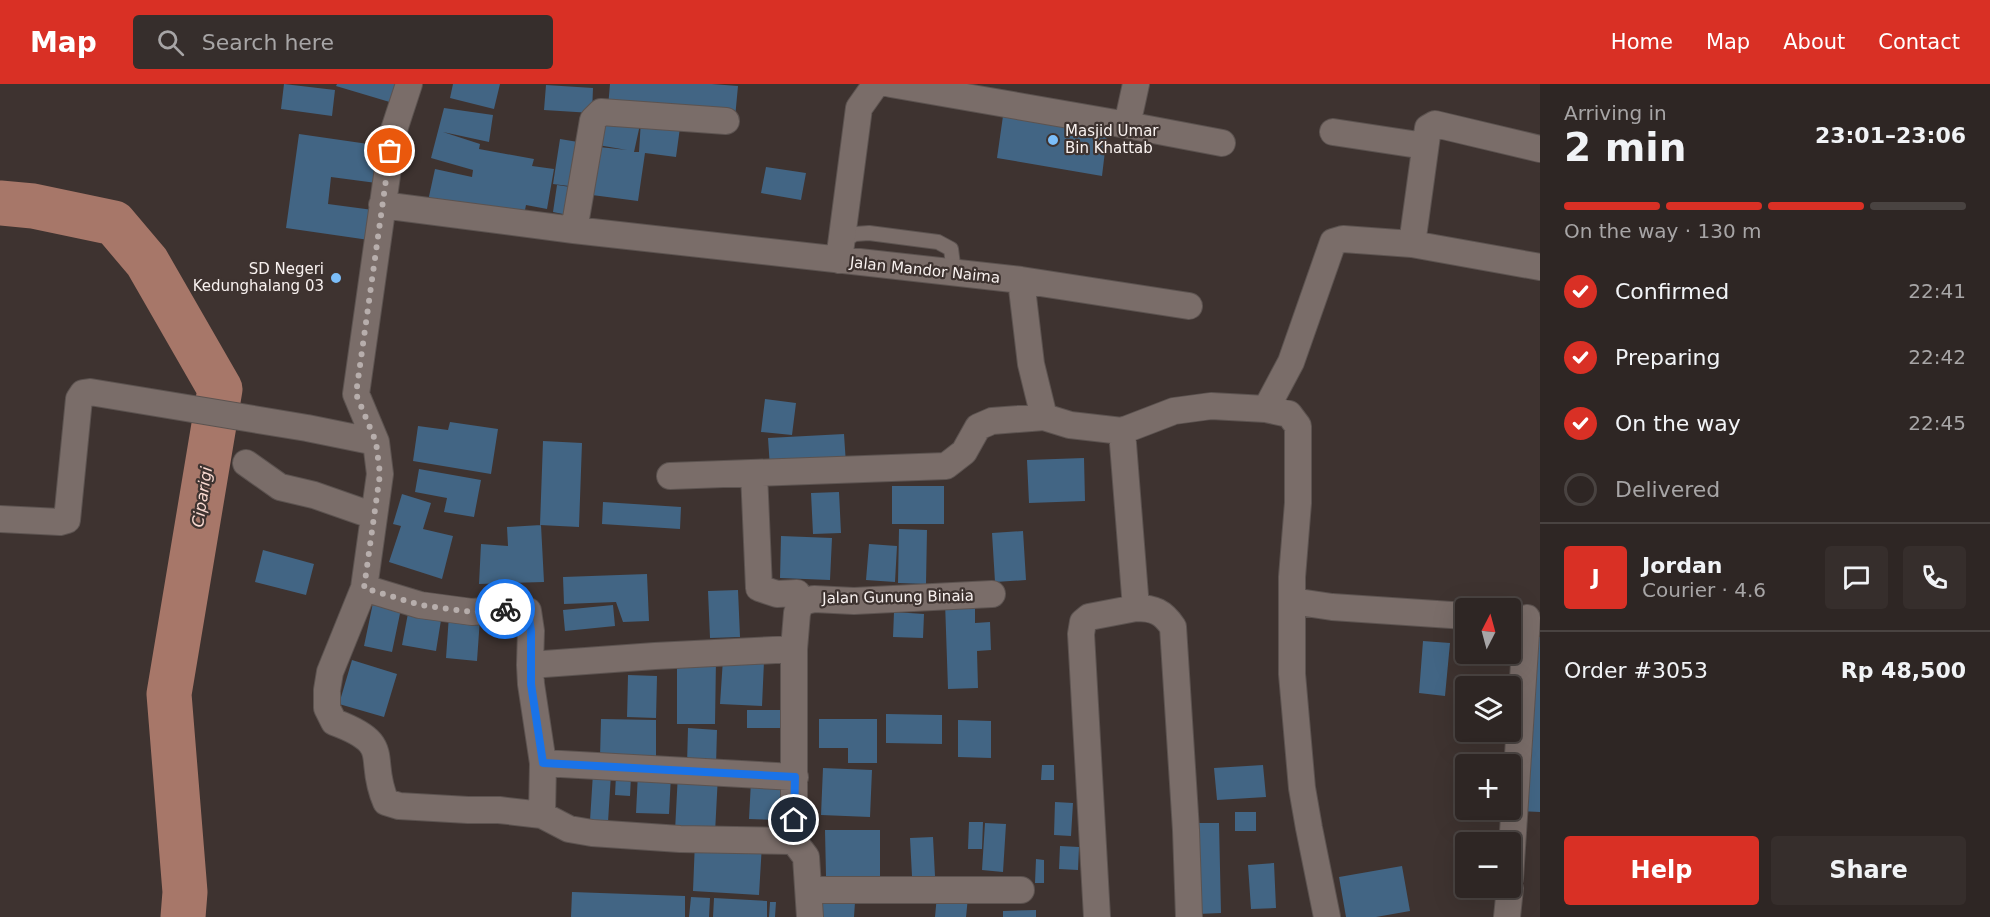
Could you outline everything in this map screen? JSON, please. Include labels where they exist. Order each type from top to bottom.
[{"type":"street","points":[[409,84],[393,133],[356,394],[376,442],[380,474],[364,588],[330,672],[327,708],[334,722],[351,728],[372,743],[378,755],[382,793],[386,802],[399,806],[499,810],[542,815],[569,829],[592,833],[794,841]]},
{"type":"street","points":[[840,250],[859,108],[876,84]]},
{"type":"street","points":[[891,84],[1222,143]]},
{"type":"street","points":[[1127,125],[1136,84]]},
{"type":"street","points":[[574,230],[596,115],[601,112],[726,121]]},
{"type":"street","points":[[1412,244],[1428,128],[1435,124],[1540,149]]},
{"type":"street","points":[[1333,132],[1425,146]]},
{"type":"street","name":"Jalan Mandor Naima","points":[[382,205],[574,230],[840,250],[954,272],[1022,280],[1039,417]]},
{"type":"street","points":[[1266,409],[1291,362],[1333,242],[1343,239],[1412,244],[1540,267]]},
{"type":"street","points":[[1022,280],[1189,306]]},
{"type":"street","points":[[0,519],[66,521],[80,396],[83,393],[90,392],[235,416],[376,442]]},
{"type":"street","points":[[670,476],[946,466],[964,452],[978,427],[992,421],[1039,417],[1070,425],[1122,431],[1174,411],[1211,406],[1266,409],[1289,414],[1298,426],[1298,503],[1292,601],[1292,674],[1302,788],[1327,917]]},
{"type":"street","points":[[1122,431],[1136,608]]},
{"type":"street","points":[[246,463],[280,487],[314,495],[374,516]]},
{"type":"street","points":[[754,473],[759,588],[777,594],[797,593],[801,602]]},
{"type":"street","points":[[364,588],[420,605],[472,612],[522,608],[528,611],[531,631],[531,684],[543,763],[542,815]]},
{"type":"street","name":"Jalan Gunung Binaia","points":[[810,917],[806,857],[794,841],[794,649],[797,613],[801,602],[814,599],[855,601],[992,594]]},
{"type":"street","points":[[1292,601],[1332,607],[1455,615]]},
{"type":"street","points":[[1097,917],[1081,634],[1083,622],[1089,617],[1136,608],[1159,611],[1166,616],[1173,627],[1189,917]]},
{"type":"street","points":[[1513,832],[1526,618]]},
{"type":"street","points":[[530,665],[794,649]]},
{"type":"street","points":[[543,763],[795,777]]},
{"type":"street","points":[[809,890],[1022,890]]},
{"type":"street","points":[[1507,917],[1509,898]]},
{"type":"building","points":[[284,84],[335,90],[332,116],[281,109]]},
{"type":"building","points":[[337,84],[399,84],[393,103],[336,86]]},
{"type":"building","points":[[453,84],[500,84],[494,109],[450,98]]},
{"type":"building","points":[[610,84],[738,86],[735,118],[608,107]]},
{"type":"building","points":[[546,85],[593,88],[592,113],[544,110]]},
{"type":"building","points":[[444,108],[493,115],[489,142],[443,132],[480,144],[479,149],[534,159],[532,166],[554,169],[547,209],[526,205],[524,215],[428,201],[435,169],[472,177],[473,170],[431,158]]},
{"type":"building","name":"Masjid Umar Bin Khattab","points":[[1004,109],[1108,126],[1102,176],[997,158]]},
{"type":"building","points":[[605,113],[641,120],[681,120],[676,157],[645,153],[638,201],[592,195],[599,147],[627,150],[598,145]],"holes":[[[641,120],[639,152],[634,152]]]},
{"type":"building","points":[[299,134],[389,147],[384,184],[331,177],[328,204],[373,210],[369,240],[286,228]]},
{"type":"building","points":[[560,139],[584,143],[577,187],[553,184]]},
{"type":"building","points":[[766,167],[806,173],[801,200],[761,193]]},
{"type":"building","points":[[557,185],[577,188],[573,216],[553,212]]},
{"type":"building","points":[[765,399],[796,403],[792,435],[761,432]]},
{"type":"building","points":[[450,422],[498,429],[491,474],[413,461],[418,426],[448,430]]},
{"type":"building","points":[[844,434],[846,464],[770,468],[768,438]]},
{"type":"building","points":[[543,441],[582,443],[579,527],[540,525]]},
{"type":"building","points":[[1084,458],[1085,501],[1029,503],[1027,460]]},
{"type":"building","points":[[419,469],[481,480],[474,517],[444,512],[447,498],[415,492]]},
{"type":"building","points":[[892,486],[944,486],[944,524],[892,524]]},
{"type":"building","points":[[839,492],[841,533],[813,534],[811,493]]},
{"type":"building","points":[[402,494],[431,503],[423,529],[453,536],[442,579],[389,562],[401,526],[393,524]]},
{"type":"building","points":[[603,502],[681,507],[680,529],[602,524]]},
{"type":"building","points":[[541,525],[544,582],[479,584],[481,544],[508,546],[507,527]]},
{"type":"building","points":[[899,529],[927,530],[926,584],[898,583]]},
{"type":"building","points":[[1023,531],[1026,580],[995,582],[992,533]]},
{"type":"building","points":[[781,536],[832,538],[830,580],[780,578]]},
{"type":"building","points":[[869,544],[897,546],[895,582],[866,580]]},
{"type":"building","points":[[263,550],[314,564],[306,595],[255,582]]},
{"type":"building","points":[[647,574],[649,621],[623,622],[616,602],[564,604],[563,577]]},
{"type":"building","points":[[738,590],[740,637],[710,638],[708,591]]},
{"type":"building","points":[[374,598],[402,604],[392,652],[364,646]]},
{"type":"building","points":[[975,601],[975,623],[990,622],[991,650],[977,651],[978,688],[948,689],[945,602]]},
{"type":"building","points":[[613,605],[615,626],[565,631],[563,610]]},
{"type":"building","points":[[409,608],[442,614],[436,651],[402,645]]},
{"type":"building","points":[[894,612],[924,614],[923,638],[893,637]]},
{"type":"building","points":[[449,615],[480,618],[477,661],[446,658]]},
{"type":"building","points":[[1538,637],[1540,637],[1540,812],[1521,811]]},
{"type":"building","points":[[1423,641],[1450,643],[1445,696],[1419,693]]},
{"type":"building","points":[[677,659],[716,659],[715,724],[677,724]]},
{"type":"building","points":[[723,659],[764,661],[762,706],[720,704]]},
{"type":"building","points":[[352,660],[397,674],[384,717],[339,704]]},
{"type":"building","points":[[628,675],[657,676],[656,718],[627,717]]},
{"type":"building","points":[[747,710],[781,710],[781,728],[747,728]]},
{"type":"building","points":[[886,714],[942,715],[942,744],[886,743]]},
{"type":"building","points":[[601,719],[656,720],[656,758],[600,757]]},
{"type":"building","points":[[819,719],[877,719],[877,763],[848,763],[848,748],[819,748]]},
{"type":"building","points":[[958,720],[991,721],[991,758],[958,757]]},
{"type":"building","points":[[688,728],[717,730],[716,766],[687,765]]},
{"type":"building","points":[[1042,765],[1054,765],[1054,780],[1041,780]]},
{"type":"building","points":[[1263,765],[1266,797],[1217,800],[1214,768]]},
{"type":"building","points":[[823,768],[872,770],[870,817],[821,815]]},
{"type":"building","points":[[593,773],[611,774],[608,822],[590,821]]},
{"type":"building","points":[[638,773],[671,775],[669,814],[636,813]]},
{"type":"building","points":[[678,773],[718,775],[715,833],[675,831]]},
{"type":"building","points":[[616,775],[631,776],[630,796],[615,795]]},
{"type":"building","points":[[751,781],[782,783],[780,820],[749,819]]},
{"type":"building","points":[[1055,802],[1073,803],[1071,836],[1054,835]]},
{"type":"building","points":[[1235,812],[1256,812],[1256,831],[1235,831]]},
{"type":"building","points":[[969,822],[983,822],[982,849],[968,849]]},
{"type":"building","points":[[985,823],[1006,824],[1003,872],[982,870]]},
{"type":"building","points":[[1197,823],[1219,823],[1221,913],[1198,914]]},
{"type":"building","points":[[825,830],[880,830],[880,876],[826,876]]},
{"type":"building","points":[[933,837],[935,876],[912,876],[910,838]]},
{"type":"building","points":[[695,841],[762,844],[759,895],[693,891]]},
{"type":"building","points":[[1060,846],[1079,847],[1078,870],[1059,869]]},
{"type":"building","points":[[1036,859],[1044,860],[1044,883],[1035,883]]},
{"type":"building","points":[[1274,863],[1276,908],[1251,909],[1248,865]]},
{"type":"building","points":[[1402,866],[1410,911],[1376,917],[1346,917],[1339,877]]},
{"type":"building","points":[[572,892],[685,896],[685,917],[571,917]]},
{"type":"building","points":[[937,895],[968,897],[966,917],[935,917]]},
{"type":"building","points":[[691,897],[710,898],[709,917],[689,917]]},
{"type":"building","points":[[714,898],[767,901],[767,917],[713,917]]},
{"type":"building","points":[[821,901],[855,902],[854,917],[820,917]]},
{"type":"building","points":[[770,902],[776,902],[775,917],[769,917]]},
{"type":"building","points":[[1036,910],[1036,917],[1003,917],[1003,911]]},
{"type":"waterway","name":"Ciparigi","points":[[0,203],[33,206],[114,223],[147,262],[220,389],[169,694],[185,892],[183,917]]},
{"type":"way so far","points":[[390,151],[356,394],[376,442],[380,474],[364,588],[420,605],[472,612],[505,609]]},
{"type":"place","name":"Masjid Umar Bin Khattab","points":[[1053,140]]},
{"type":"place","name":"SD Negeri Kedunghalang 03","points":[[336,278]]},
{"type":"route","points":[[505,609],[522,608],[528,611],[531,631],[531,684],[543,763],[795,777],[794,820]]}]
